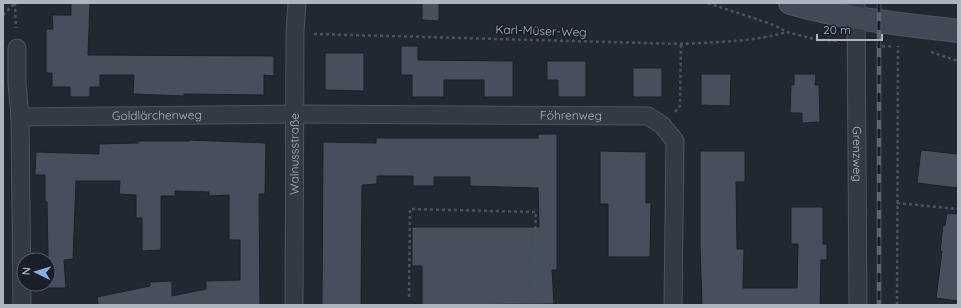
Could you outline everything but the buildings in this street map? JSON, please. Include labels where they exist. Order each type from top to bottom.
[{"type":"street","name":"Walnussstraße","points":[[294,305],[294,114],[295,32],[297,3]]},
{"type":"street","points":[[790,3],[805,7],[856,10],[899,24],[958,31]]},
{"type":"street","name":"Grenzweg","points":[[856,10],[858,305]]},
{"type":"street","points":[[17,48],[17,83],[20,117],[22,305]]},
{"type":"street","name":"Goldlärchenweg","points":[[20,117],[294,114]]},
{"type":"street","name":"Föhrenweg","points":[[294,114],[648,116],[662,125],[674,141],[673,305]]},
{"type":"path","points":[[3,15],[15,3]]},
{"type":"path","points":[[15,3],[17,48]]},
{"type":"path","points":[[708,3],[774,25],[787,32],[814,39],[879,47],[905,47]]},
{"type":"path","points":[[897,305],[899,24]]},
{"type":"path","name":"Karl-Müser-Weg","points":[[295,32],[315,34],[681,44],[730,42],[760,38],[787,32]]},
{"type":"path","points":[[662,125],[680,106],[681,44]]},
{"type":"path","points":[[930,51],[958,61]]},
{"type":"path","points":[[897,203],[958,209]]},
{"type":"path","points":[[409,297],[410,209],[536,212],[533,291]]},
{"type":"railway","points":[[879,3],[879,305]]}]
